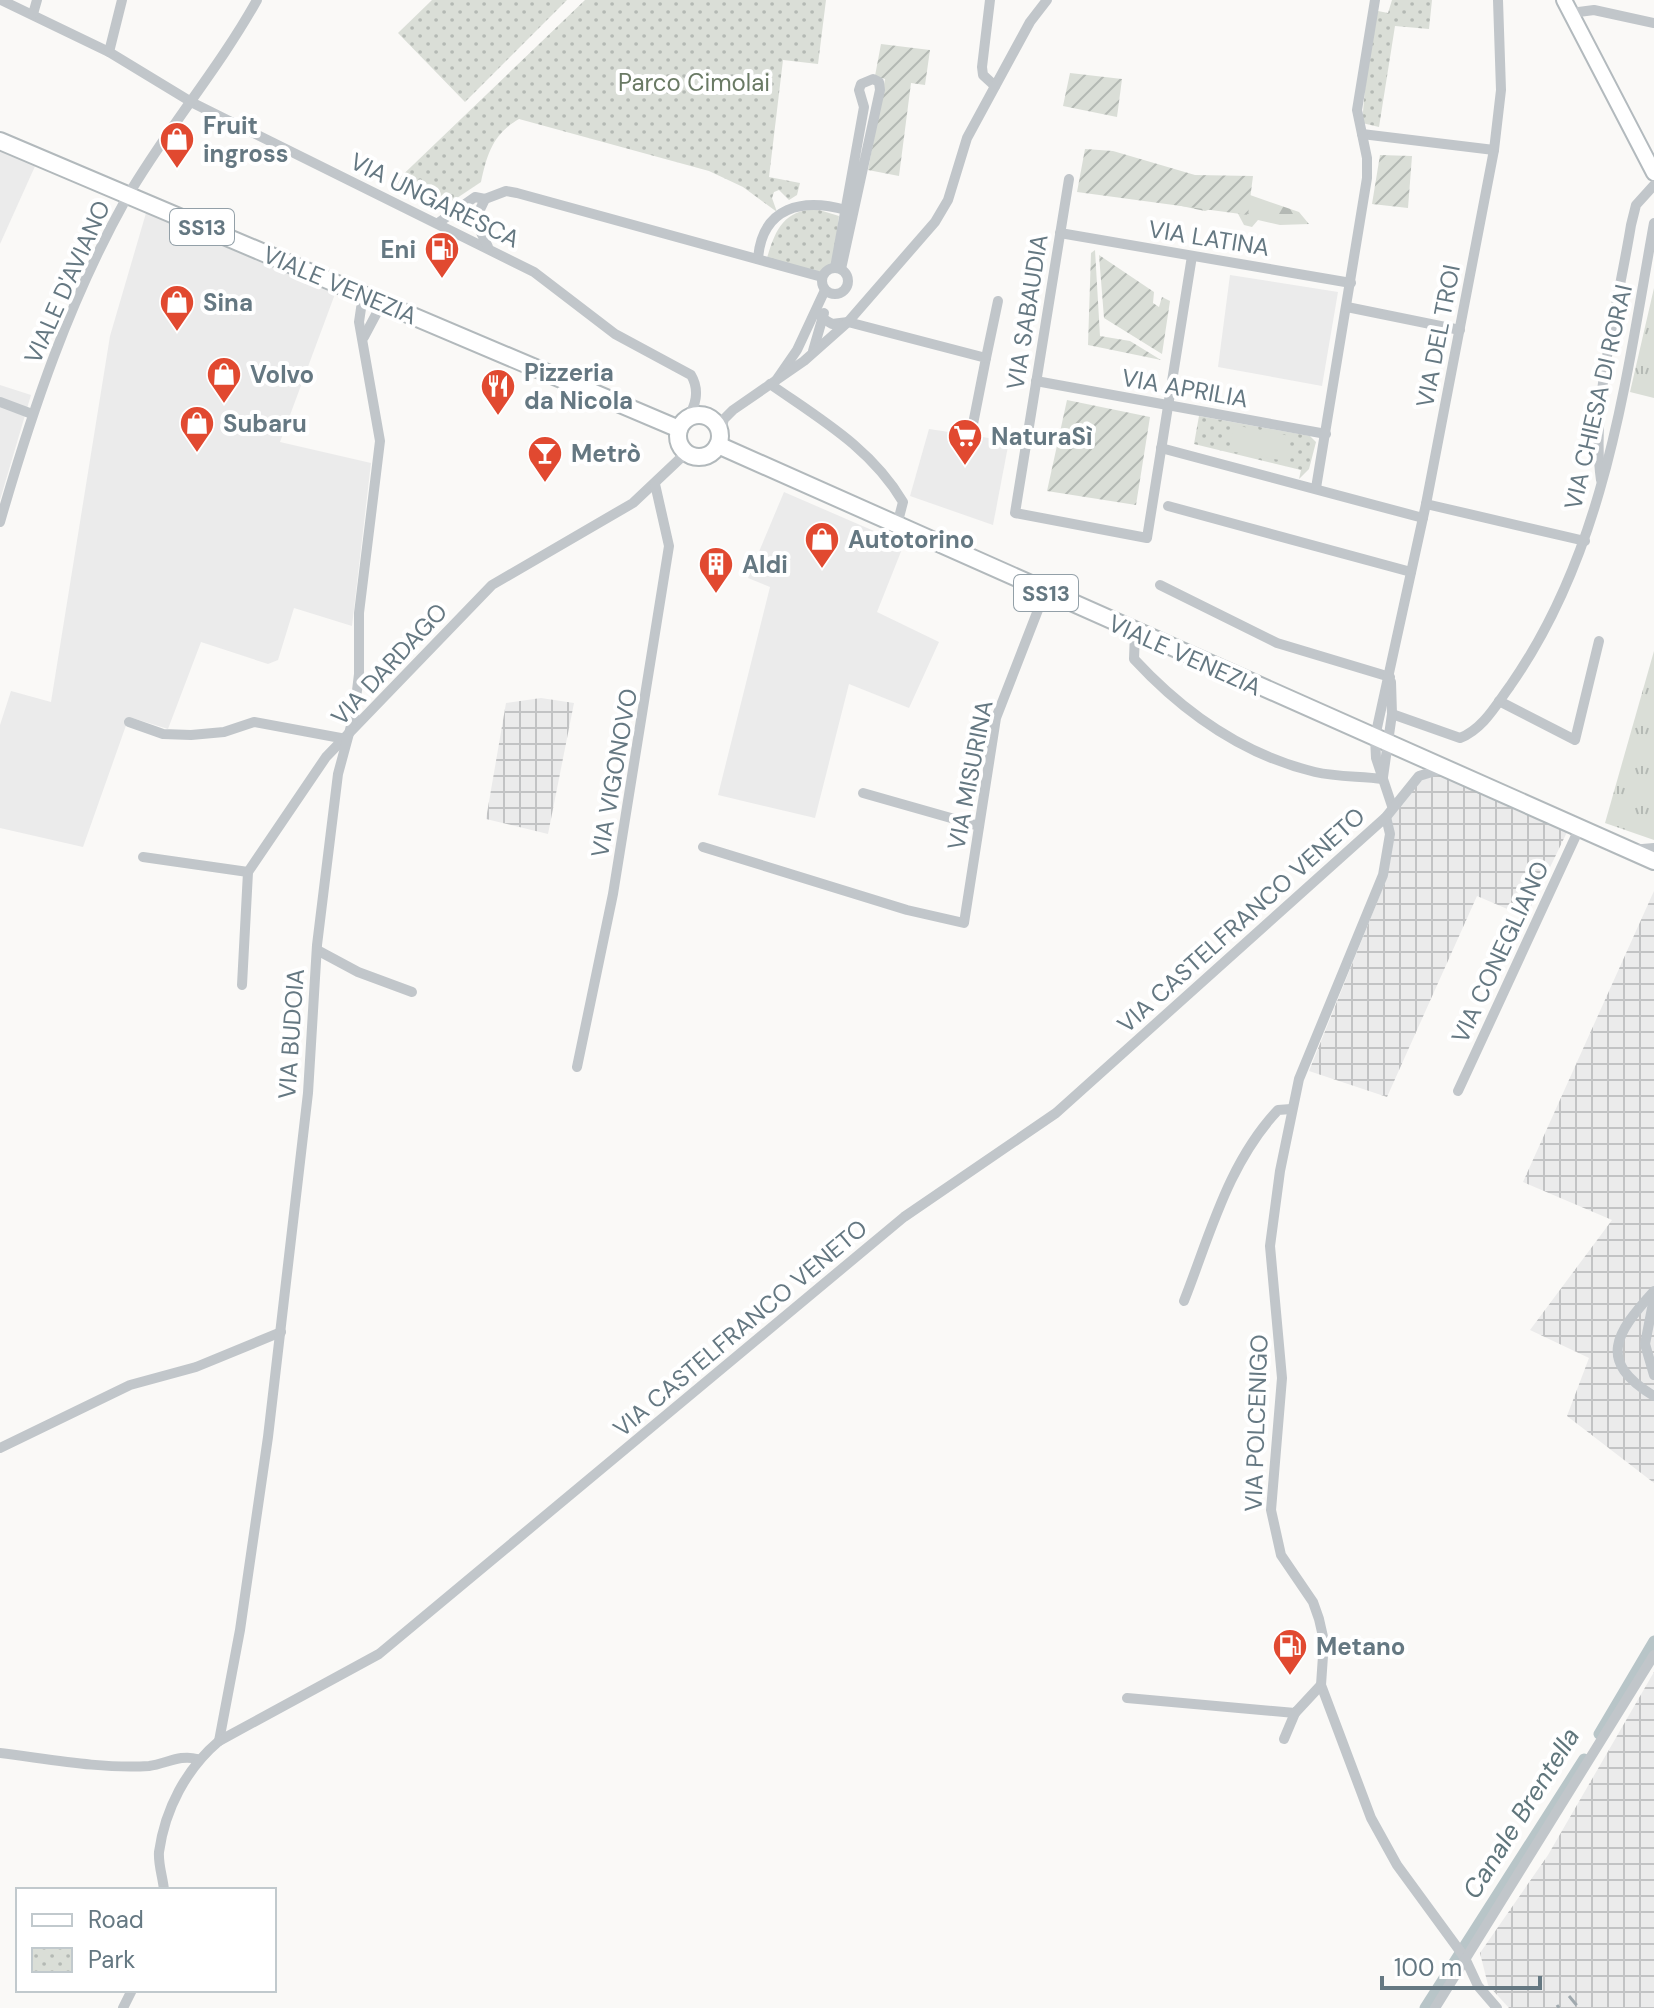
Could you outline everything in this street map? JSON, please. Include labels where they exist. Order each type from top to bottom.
[{"type":"main road","points":[[1567,7],[1654,173]]},
{"type":"main road","name":"VIALE VENEZIA","points":[[0,141],[382,303],[682,424],[697,415],[709,418],[719,439],[897,525],[1654,861]]},
{"type":"main road","points":[[682,424],[678,442],[686,453],[703,457],[719,439]]},
{"type":"street","name":"VIA UNGARESCA","points":[[1,0],[109,52],[193,103],[534,272],[615,334],[683,368],[696,383],[696,394],[682,424]]},
{"type":"street","points":[[33,14],[37,0]]},
{"type":"street","points":[[109,52],[122,0]]},
{"type":"street","name":"VIALE D'AVIANO","points":[[0,522],[32,414],[95,259],[127,197],[226,55],[257,0]]},
{"type":"street","points":[[990,0],[982,67],[983,75],[995,86]]},
{"type":"street","points":[[719,439],[724,419],[813,353],[848,322],[935,222],[948,200],[967,138],[1030,22],[1047,0]]},
{"type":"street","points":[[1316,488],[1367,178],[1357,110],[1375,0]]},
{"type":"street","name":"VIA DEL TROI","points":[[1382,740],[1390,677],[1494,150],[1501,90],[1498,0]]},
{"type":"street","points":[[1567,7],[1654,23]]},
{"type":"street","points":[[438,223],[475,197],[485,199],[506,191],[822,277],[838,268],[880,90],[879,82],[873,79],[861,84],[859,90],[864,107],[838,268]]},
{"type":"street","points":[[1362,134],[1494,150]]},
{"type":"street","name":"VIA SABAUDIA","points":[[1069,179],[1015,513],[1147,538],[1161,448]]},
{"type":"street","points":[[1602,486],[1597,454],[1599,414],[1631,225],[1636,205],[1654,185]]},
{"type":"street","points":[[457,233],[475,220],[485,199]]},
{"type":"street","points":[[758,259],[767,232],[785,211],[809,202],[846,210]]},
{"type":"street","points":[[457,211],[457,233]]},
{"type":"street","points":[[475,220],[489,248]]},
{"type":"street","name":"VIA CHIESA DI RORAI","points":[[1392,714],[1460,738],[1482,724],[1544,634],[1585,541],[1602,486],[1635,335],[1654,223]]},
{"type":"street","name":"VIA LATINA","points":[[1060,233],[1351,283]]},
{"type":"street","points":[[1192,256],[1161,448],[1423,518]]},
{"type":"street","points":[[828,292],[840,294],[847,288],[848,279],[838,268]]},
{"type":"street","points":[[813,353],[828,292],[822,277]]},
{"type":"street","points":[[773,382],[797,350],[828,292]]},
{"type":"street","name":"VIA BUDOIA","points":[[219,1741],[240,1630],[281,1332],[308,1093],[317,950],[338,774],[354,715],[359,674],[359,613],[380,441],[358,311],[363,295]]},
{"type":"street","points":[[973,424],[998,301]]},
{"type":"street","points":[[363,339],[382,303]]},
{"type":"street","points":[[1347,307],[1460,330]]},
{"type":"street","points":[[822,318],[832,324],[848,322],[986,358]]},
{"type":"street","name":"VIA APRILIA","points":[[1036,381],[1326,434]]},
{"type":"street","points":[[773,382],[817,414],[873,462],[903,502],[897,525]]},
{"type":"street","points":[[0,402],[32,414]]},
{"type":"street","name":"VIA DARDAGO","points":[[248,872],[326,757],[492,585],[633,503],[686,453]]},
{"type":"street","name":"VIA VIGONOVO","points":[[577,1067],[613,894],[669,546],[655,484]]},
{"type":"street","points":[[1426,504],[1585,541]]},
{"type":"street","points":[[1168,506],[1411,572]]},
{"type":"street","points":[[1160,585],[1277,643],[1390,677]]},
{"type":"street","name":"VIA MISURINA","points":[[703,847],[907,910],[964,923],[996,718],[1045,592]]},
{"type":"street","points":[[1135,633],[1134,659],[1231,741],[1266,758],[1314,772],[1383,779]]},
{"type":"street","points":[[1499,701],[1575,740],[1599,641]]},
{"type":"street","name":"VIA DEL TROI","points":[[1382,740],[1392,714],[1390,677]]},
{"type":"street","points":[[129,722],[163,734],[191,735],[224,732],[254,722],[346,739]]},
{"type":"street","name":"VIA CASTELFRANCO VENETO","points":[[1382,740],[1376,758],[1392,806]]},
{"type":"street","name":"VIA CASTELFRANCO VENETO","points":[[164,1888],[159,1855],[168,1817],[197,1759],[219,1741],[379,1654],[904,1217],[1056,1113],[1386,817],[1419,776],[1445,768]]},
{"type":"street","points":[[863,793],[979,826]]},
{"type":"street","name":"VIA POLCENIGO","points":[[1386,817],[1390,834],[1383,875],[1312,1044],[1291,1109],[1270,1246],[1282,1378],[1271,1510],[1281,1555],[1313,1602],[1319,1619],[1324,1641],[1321,1685],[1371,1818],[1397,1865],[1465,1958],[1478,1986],[1497,2008]]},
{"type":"street","name":"VIA CONEGLIANO","points":[[1458,1091],[1579,829]]},
{"type":"street","points":[[1629,850],[1654,848]]},
{"type":"street","points":[[143,857],[248,872],[242,985]]},
{"type":"street","points":[[317,950],[358,972],[412,992]]},
{"type":"street","points":[[1184,1301],[1222,1199],[1243,1157],[1278,1110],[1291,1109]]},
{"type":"street","points":[[1654,1291],[1635,1312],[1617,1341],[1617,1364],[1630,1381],[1654,1396]]},
{"type":"street","points":[[1654,1298],[1645,1344],[1654,1375]]},
{"type":"street","points":[[0,1448],[130,1385],[196,1367],[281,1332]]},
{"type":"street","points":[[1643,1389],[1654,1381]]},
{"type":"street","points":[[1435,2008],[1654,1655]]},
{"type":"street","points":[[1284,1739],[1295,1713],[1321,1685]]},
{"type":"street","points":[[1127,1698],[1295,1713]]},
{"type":"street","points":[[0,1753],[100,1765],[151,1766],[185,1756],[197,1759]]},
{"type":"shaded area","points":[[0,148],[36,164],[0,244]]},
{"type":"shaded area","name":"Sina","points":[[146,213],[335,294],[280,442],[371,463],[352,626],[294,608],[278,660],[268,664],[201,642],[168,729],[129,717],[83,847],[0,828],[0,725],[11,691],[51,702],[110,336]]},
{"type":"shaded area","points":[[1230,275],[1338,292],[1322,386],[1218,367]]},
{"type":"shaded area","points":[[0,385],[31,395],[0,500]]},
{"type":"shaded area","points":[[929,429],[1009,441],[993,525],[910,496]]},
{"type":"shaded area","points":[[784,492],[904,544],[877,612],[939,642],[909,708],[849,684],[815,818],[718,795],[770,587],[748,578]]},
{"type":"shaded area","points":[[541,698],[574,703],[548,834],[486,819],[506,703]]},
{"type":"shaded area","points":[[1443,773],[1569,828],[1526,917],[1477,896],[1387,1097],[1309,1071],[1386,880],[1389,816],[1421,780]]},
{"type":"shaded area","points":[[1654,891],[1654,1483],[1567,1416],[1589,1358],[1530,1330],[1612,1220],[1523,1182]]},
{"type":"shaded area","points":[[1654,1672],[1654,2008],[1509,2008],[1488,1985],[1480,1953],[1548,1855]]},
{"type":"green space","points":[[432,0],[567,0],[465,102],[398,33]]},
{"type":"green space","name":"Parco Cimolai","points":[[585,0],[826,0],[818,64],[783,60],[769,177],[800,183],[797,195],[789,200],[779,190],[774,192],[772,198],[777,212],[743,187],[709,171],[519,119],[503,131],[492,146],[481,182],[445,206],[439,208],[389,188]]},
{"type":"green space","points":[[1392,0],[1432,0],[1429,29],[1395,26],[1379,127],[1362,123],[1371,21],[1373,10],[1388,13]]},
{"type":"green space","points":[[881,44],[930,50],[925,85],[911,83],[899,176],[868,170],[885,79],[875,76]]},
{"type":"green space","points":[[1070,73],[1122,79],[1117,117],[1063,106]]},
{"type":"green space","points":[[1085,149],[1113,151],[1195,175],[1253,176],[1248,215],[1077,192]]},
{"type":"green space","points":[[1380,155],[1412,156],[1408,208],[1372,204]]},
{"type":"green space","points":[[1250,195],[1299,212],[1309,224],[1280,225],[1258,220],[1252,227],[1244,225],[1235,208],[1226,204],[1205,211],[1172,204]]},
{"type":"green space","points":[[816,209],[839,216],[833,266],[820,273],[767,258],[782,223],[796,213]]},
{"type":"green space","points":[[1095,250],[1100,336],[1130,341],[1161,360],[1088,345],[1091,253]]},
{"type":"green space","points":[[1099,255],[1154,292],[1153,303],[1159,307],[1162,297],[1170,301],[1162,354],[1104,318]]},
{"type":"green space","points":[[1654,288],[1654,398],[1630,392]]},
{"type":"green space","points":[[1067,400],[1150,417],[1136,505],[1047,491]]},
{"type":"green space","points":[[1199,416],[1310,436],[1316,442],[1309,469],[1299,479],[1301,470],[1194,444]]},
{"type":"green space","points":[[1234,425],[1290,436],[1285,461],[1229,451]]},
{"type":"green space","points":[[1654,651],[1654,840],[1605,823]]},
{"type":"waterway","name":"Canale Brentella","points":[[1599,1734],[1654,1641]]},
{"type":"waterway","name":"Canale Brentella","points":[[1425,2008],[1584,1759]]},
{"type":"railway","points":[[1569,1996],[1579,2008]]},
{"type":"place","name":"Fruit ingross","points":[[177,170]]},
{"type":"place","name":"Eni","points":[[442,280]]},
{"type":"place","name":"Sina","points":[[177,333]]},
{"type":"place","name":"Volvo","points":[[224,405]]},
{"type":"place","name":"Pizzeria da Nicola","points":[[498,417]]},
{"type":"place","name":"Subaru","points":[[197,454]]},
{"type":"place","name":"NaturaSì","points":[[965,467]]},
{"type":"place","name":"Metrò","points":[[545,484]]},
{"type":"place","name":"Autotorino","points":[[822,570]]},
{"type":"place","name":"Aldi","points":[[716,595]]},
{"type":"place","name":"Metano","points":[[1290,1677]]}]
